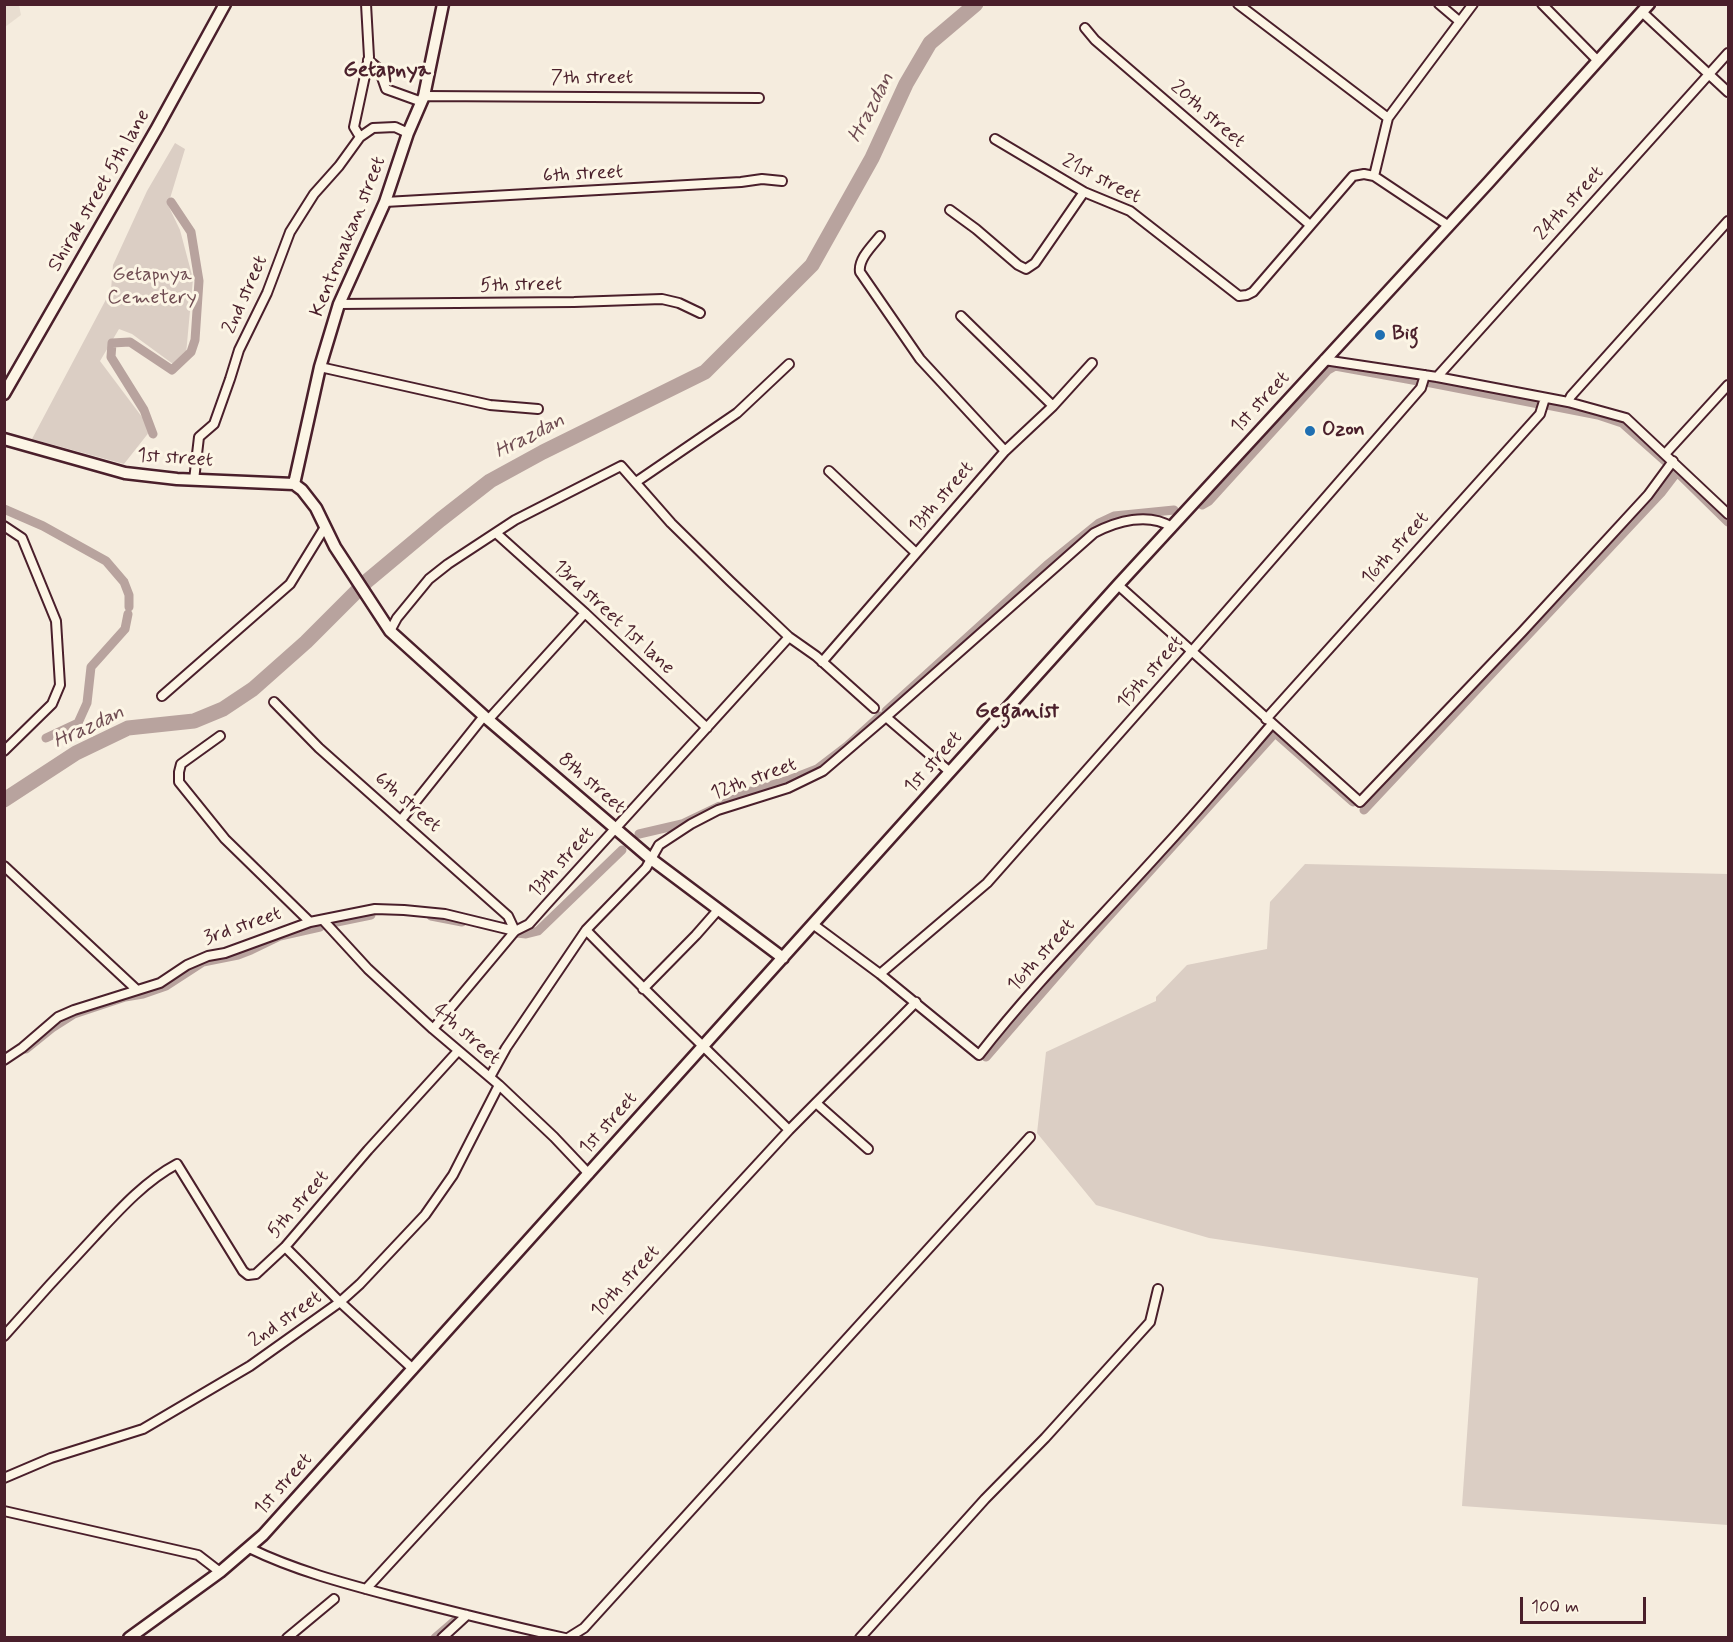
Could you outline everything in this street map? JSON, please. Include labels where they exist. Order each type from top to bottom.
[{"type":"main road","name":"Shirak street 5th lane","points":[[4,394],[158,128],[225,4]]},
{"type":"main road","name":"Kentronakan street","points":[[294,484],[320,367],[339,304],[385,202],[408,133],[423,99],[443,4]]},
{"type":"main road","name":"1st street","points":[[249,1548],[814,925],[1118,585],[1449,226],[1645,8]]},
{"type":"main road","name":"1st street","points":[[4,439],[125,473],[194,480],[294,484]]},
{"type":"main road","points":[[294,484],[302,490],[316,508],[325,527]]},
{"type":"main road","name":"8th street","points":[[325,527],[335,547],[388,628],[486,718],[615,829],[651,859],[783,958]]},
{"type":"main road","points":[[129,1638],[220,1572],[249,1548]]},
{"type":"street","points":[[366,4],[369,60],[354,127],[360,137],[373,128],[396,127],[408,133]]},
{"type":"street","points":[[1238,4],[1388,118]]},
{"type":"street","points":[[1439,4],[1460,21]]},
{"type":"street","points":[[1374,176],[1388,118],[1473,4]]},
{"type":"street","points":[[1542,4],[1598,60]]},
{"type":"street","points":[[1645,8],[1728,92]]},
{"type":"street","name":"20th street","points":[[1085,28],[1095,40],[1310,225]]},
{"type":"street","name":"24th street","points":[[1437,377],[1728,53]]},
{"type":"street","points":[[369,60],[379,69],[386,89],[423,99]]},
{"type":"street","name":"7th street","points":[[423,99],[759,98]]},
{"type":"street","name":"2nd street","points":[[194,480],[199,437],[214,424],[239,350],[267,293],[290,232],[314,194],[339,166],[360,137]]},
{"type":"street","name":"21st street","points":[[994,139],[1084,192],[1130,211],[1239,296],[1247,296],[1253,292],[1310,225]]},
{"type":"street","points":[[1310,225],[1353,176],[1364,174],[1374,176],[1449,226]]},
{"type":"street","name":"6th street","points":[[385,202],[762,179],[782,181]]},
{"type":"street","points":[[950,210],[1018,265],[1026,268],[1035,263],[1084,192]]},
{"type":"street","points":[[1568,402],[1728,221]]},
{"type":"street","points":[[880,236],[861,261],[860,272],[920,359],[1005,451]]},
{"type":"street","name":"5th street","points":[[339,304],[574,302],[662,298],[680,303],[700,314]]},
{"type":"street","points":[[961,316],[1053,406]]},
{"type":"street","points":[[1324,360],[1437,377],[1568,402],[1626,418],[1728,514]]},
{"type":"street","name":"13th street","points":[[822,662],[1005,451],[1053,406],[1092,363]]},
{"type":"street","points":[[636,482],[737,413],[789,364]]},
{"type":"street","points":[[320,367],[490,405],[538,409]]},
{"type":"street","name":"15th street","points":[[880,974],[987,883],[1421,388],[1425,375]]},
{"type":"street","points":[[1665,454],[1728,385]]},
{"type":"street","name":"16th street","points":[[814,925],[916,1002],[979,1055],[1004,1023],[1160,852],[1269,722],[1540,414],[1545,398]]},
{"type":"street","points":[[1118,585],[1360,802],[1522,632],[1648,495],[1673,461]]},
{"type":"street","points":[[388,628],[429,579],[447,564],[515,520],[621,466],[671,523],[789,637],[822,662],[874,708]]},
{"type":"street","points":[[829,471],[916,552]]},
{"type":"street","name":"12th street","points":[[490,1077],[506,1048],[586,930],[646,868],[659,845],[718,810],[788,788],[823,771],[1094,532],[1110,524],[1129,520],[1148,519],[1164,522],[1172,527]]},
{"type":"street","points":[[4,526],[22,538],[56,621],[60,685],[52,704],[4,751]]},
{"type":"street","points":[[162,696],[290,584],[325,527]]},
{"type":"street","name":"13rd street 1st lane","points":[[496,532],[585,612],[707,728]]},
{"type":"street","points":[[401,820],[486,718],[585,612]]},
{"type":"street","name":"13th street","points":[[433,1029],[515,930],[529,924],[789,637]]},
{"type":"street","name":"6th street","points":[[274,702],[319,748],[508,916],[515,930]]},
{"type":"street","points":[[886,717],[950,772]]},
{"type":"street","points":[[220,736],[181,764],[179,782],[225,839],[310,922]]},
{"type":"street","points":[[4,866],[137,990]]},
{"type":"street","name":"3rd street","points":[[4,1060],[22,1048],[58,1017],[160,983],[187,965],[208,956],[225,953],[310,922],[375,909],[404,910],[445,914],[515,930]]},
{"type":"street","points":[[643,988],[718,910]]},
{"type":"street","name":"4th street","points":[[323,920],[368,969],[433,1029],[499,1085],[589,1174]]},
{"type":"street","points":[[586,930],[789,1130]]},
{"type":"street","name":"10th street","points":[[366,1589],[789,1130],[916,1002]]},
{"type":"street","name":"5th street","points":[[4,1336],[111,1218],[159,1174],[177,1164],[243,1271],[248,1275],[256,1274],[285,1247],[368,1150],[458,1051]]},
{"type":"street","name":"2nd street","points":[[4,1478],[51,1458],[143,1429],[250,1366],[340,1302],[425,1215],[453,1175],[499,1085]]},
{"type":"street","points":[[816,1103],[868,1149]]},
{"type":"street","points":[[249,1548],[288,1564],[366,1589],[466,1616],[567,1638],[584,1628],[1030,1137]]},
{"type":"street","points":[[285,1247],[340,1302],[413,1369]]},
{"type":"street","points":[[860,1638],[1150,1322],[1158,1289]]},
{"type":"street","points":[[4,1511],[198,1555],[220,1572]]},
{"type":"street","points":[[287,1638],[334,1599]]},
{"type":"street","points":[[442,1638],[466,1616]]},
{"type":"shaded area","points":[[5,4],[19,5],[21,15],[5,27]]},
{"type":"green space","name":"Getapnya Cemetery","points":[[175,143],[185,149],[168,205],[180,230],[193,279],[186,354],[173,364],[132,334],[119,329],[100,361],[148,425],[150,431],[124,464],[32,439],[111,290],[113,265],[147,191]]},
{"type":"green space","points":[[1305,864],[1728,874],[1728,1525],[1462,1506],[1478,1278],[1209,1238],[1096,1205],[1037,1133],[1046,1052],[1156,1001],[1156,997],[1187,965],[1267,949],[1270,902]]},
{"type":"waterway","name":"Hrazdan","points":[[4,800],[76,753],[128,728],[194,721],[223,709],[253,689],[306,642],[367,581],[490,481],[543,452],[705,372],[812,265],[872,158],[906,84],[930,43],[976,4]]},
{"type":"waterway","points":[[153,434],[144,410],[111,357],[112,343],[130,342],[172,370],[191,352],[195,340],[199,281],[191,232],[171,202]]},
{"type":"waterway","points":[[1202,505],[1209,501],[1328,370],[1335,366],[1418,381]]},
{"type":"waterway","points":[[1426,382],[1539,404]]},
{"type":"waterway","points":[[1547,405],[1598,415],[1622,423],[1666,462]]},
{"type":"waterway","points":[[1673,468],[1728,522]]},
{"type":"waterway","points":[[1364,810],[1661,493],[1677,472]]},
{"type":"waterway","points":[[4,509],[43,526],[106,561],[124,582],[129,595],[129,607]]},
{"type":"waterway","points":[[886,711],[1047,565],[1099,523],[1114,516],[1174,510]]},
{"type":"waterway","points":[[46,738],[78,723],[87,703],[91,667],[125,629],[128,614]]},
{"type":"waterway","points":[[639,834],[682,824],[751,791],[817,769],[880,716]]},
{"type":"waterway","points":[[986,1057],[1091,936],[1275,733],[1353,802]]},
{"type":"waterway","points":[[517,933],[526,934],[538,931],[622,850]]},
{"type":"waterway","points":[[332,923],[371,915]]},
{"type":"waterway","points":[[431,916],[462,922]]},
{"type":"waterway","points":[[26,1049],[74,1014],[166,986],[203,962],[238,955],[280,936],[320,927]]},
{"type":"waterway","points":[[435,1638],[457,1619]]},
{"type":"place","name":"Big","points":[[1380,335]]},
{"type":"place","name":"Ozon","points":[[1310,431]]},
{"type":"district","name":"Getapnya","points":[[387,71]]},
{"type":"district","name":"Geganist","points":[[1017,712]]}]
